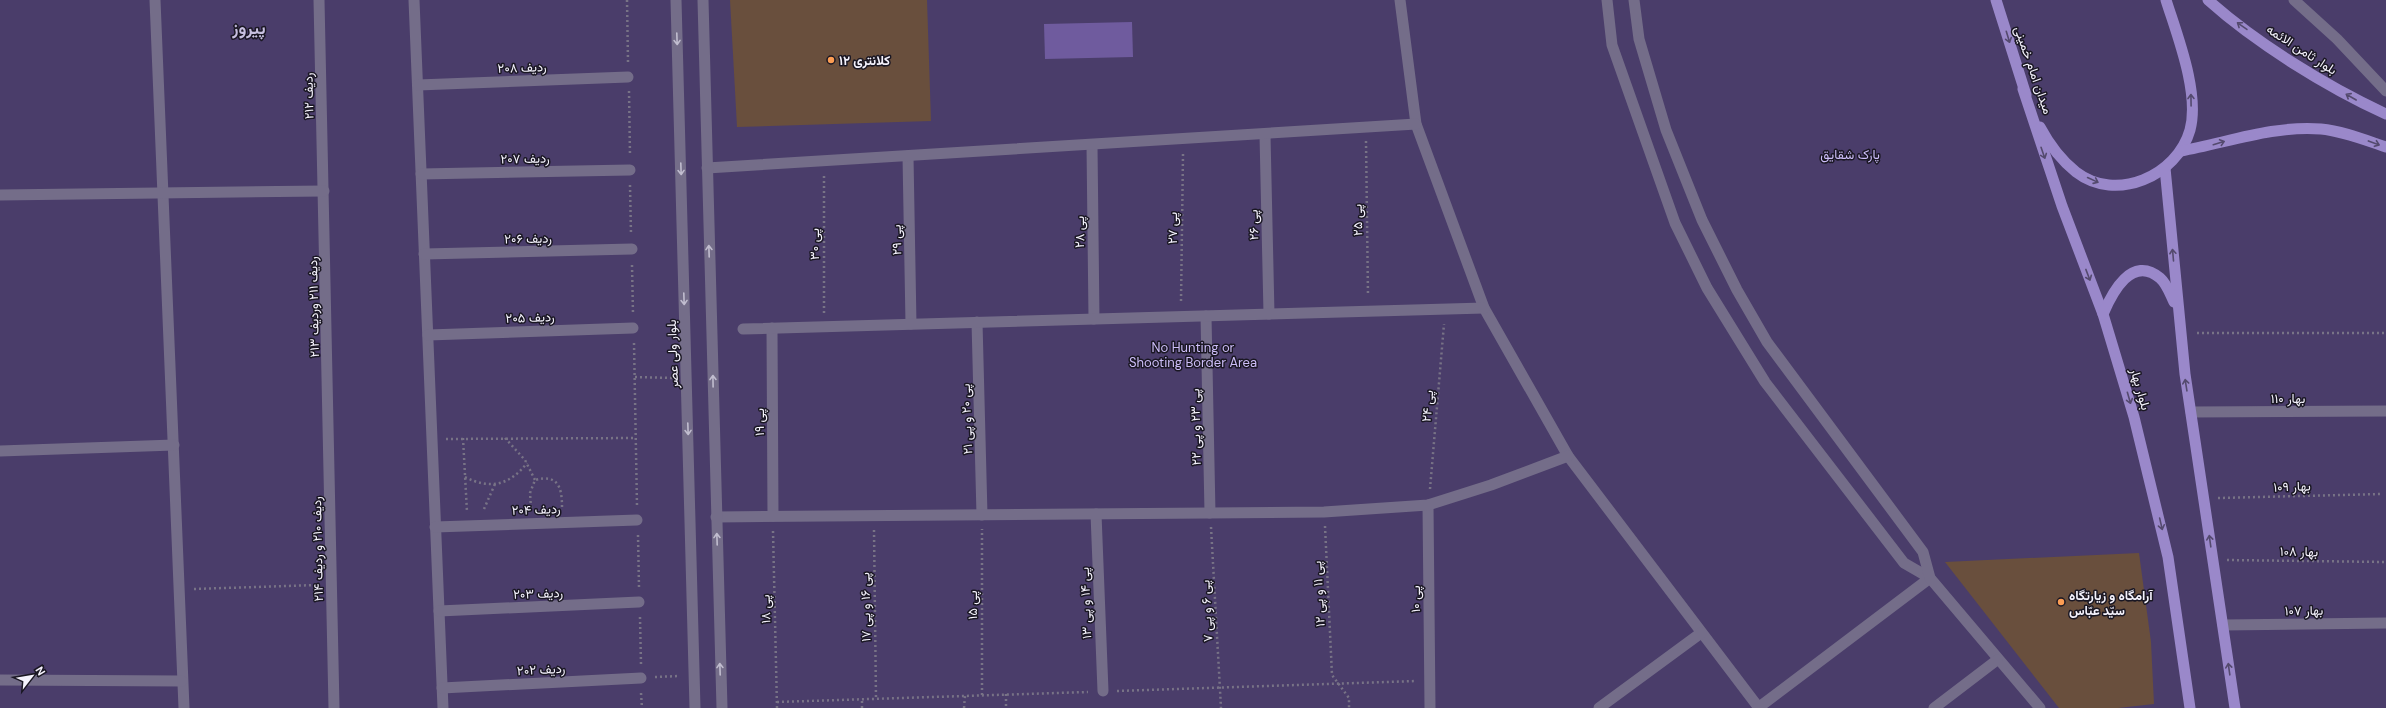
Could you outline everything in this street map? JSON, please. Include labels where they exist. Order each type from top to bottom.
[{"type":"main road","name":"میدان امام خمینی","points":[[1996,0],[2023,89],[2035,119],[2046,139],[2077,172],[2098,183],[2122,186],[2145,181],[2165,168],[2181,151],[2190,129],[2190,91],[2184,56],[2166,0]]},
{"type":"main road","name":"بلوار ثامن الائمه","points":[[2208,0],[2232,20],[2312,73],[2362,103],[2386,114]]},
{"type":"main road","name":"بلوار بهار","points":[[2023,89],[2057,193],[2103,314],[2138,431],[2168,557],[2190,708]]},
{"type":"main road","points":[[2181,151],[2283,130],[2320,129],[2354,136],[2386,147]]},
{"type":"main road","points":[[2165,168],[2180,333],[2190,412],[2204,498],[2234,708]]},
{"type":"main road","points":[[2103,314],[2114,290],[2122,280],[2138,272],[2147,272],[2160,278],[2178,308]]},
{"type":"street","points":[[155,0],[184,708]]},
{"type":"street","name":"ردیف ۲۱۲","points":[[320,0],[324,191]]},
{"type":"street","points":[[414,0],[443,708]]},
{"type":"street","name":"بلوار ولی عصر","points":[[676,0],[695,708]]},
{"type":"street","points":[[702,0],[722,708]]},
{"type":"street","points":[[1400,0],[1416,124],[1484,308],[1568,456],[1759,708],[1930,578]]},
{"type":"street","points":[[1607,0],[1612,45],[1675,223],[1707,288],[1765,382],[1899,557],[1904,563],[1930,578],[1997,660],[2040,708]]},
{"type":"street","points":[[1634,0],[1639,39],[1666,130],[1702,220],[1736,290],[1767,342],[1923,552],[1930,578]]},
{"type":"street","points":[[2294,0],[2337,39],[2386,91]]},
{"type":"street","name":"ردیف ۲۰۸","points":[[418,85],[628,77]]},
{"type":"street","points":[[707,168],[1265,135],[1416,124]]},
{"type":"street","name":"پی ۲۶","points":[[1265,135],[1269,314]]},
{"type":"street","name":"پی ۲۸","points":[[1092,145],[1094,319]]},
{"type":"street","name":"پی ۲۹","points":[[908,156],[911,324]]},
{"type":"street","name":"ردیف ۲۰۷","points":[[421,174],[630,170]]},
{"type":"street","points":[[0,195],[324,191]]},
{"type":"street","name":"ردیف ۲۱۱ وردیف ۲۱۳","points":[[324,191],[329,422]]},
{"type":"street","name":"ردیف ۲۰۶","points":[[424,254],[632,249]]},
{"type":"street","points":[[743,329],[1484,308]]},
{"type":"street","name":"پی ۲۳ و پی ۲۲","points":[[1206,316],[1210,513]]},
{"type":"street","name":"پی ۲۰ و پی ۲۱","points":[[977,322],[982,515]]},
{"type":"street","name":"ردیف ۲۰۵","points":[[428,335],[633,328]]},
{"type":"street","name":"پی ۱۹","points":[[772,328],[773,516]]},
{"type":"street","name":"بهار ۱۱۰","points":[[2190,412],[2386,411]]},
{"type":"street","name":"ردیف ۲۱۰ و ردیف ۲۱۴","points":[[329,422],[334,708]]},
{"type":"street","points":[[0,451],[174,445]]},
{"type":"street","points":[[716,517],[1324,512],[1428,505],[1490,485],[1568,456]]},
{"type":"street","name":"پی ۱۰","points":[[1428,505],[1430,708]]},
{"type":"street","name":"پی ۱۴ و پی ۱۳","points":[[1096,514],[1103,691]]},
{"type":"street","name":"ردیف ۲۰۴","points":[[435,527],[637,520]]},
{"type":"street","name":"ردیف ۲۰۳","points":[[439,611],[639,602]]},
{"type":"street","name":"بهار ۱۰۷","points":[[2223,626],[2386,623]]},
{"type":"street","points":[[1599,708],[1701,633]]},
{"type":"street","points":[[1934,708],[1997,660]]},
{"type":"street","name":"ردیف ۲۰۲","points":[[442,688],[641,678]]},
{"type":"street","points":[[0,680],[182,681]]},
{"type":"path","points":[[627,0],[642,708]]},
{"type":"path","name":"پی ۲۵","points":[[1366,128],[1368,311]]},
{"type":"path","name":"پی ۲۷","points":[[1181,317],[1183,140]]},
{"type":"path","name":"پی ۳۰","points":[[824,161],[824,327]]},
{"type":"path","name":"پی ۲۴","points":[[1428,505],[1446,309]]},
{"type":"path","points":[[2180,333],[2386,333]]},
{"type":"path","points":[[635,377],[686,379]]},
{"type":"path","points":[[463,438],[467,526]]},
{"type":"path","points":[[504,438],[527,463],[535,480],[530,493],[531,508]]},
{"type":"path","points":[[432,439],[636,438]]},
{"type":"path","points":[[465,477],[486,484],[504,484],[521,472],[527,463]]},
{"type":"path","points":[[535,480],[548,478],[556,481],[562,495],[562,507]]},
{"type":"path","points":[[484,509],[495,484]]},
{"type":"path","name":"بهار ۱۰۹","points":[[2204,498],[2382,494]]},
{"type":"path","name":"پی ۱۱ و پی ۱۲","points":[[1324,512],[1332,675],[1348,698],[1349,708]]},
{"type":"path","name":"پی ۶ و پی ۷","points":[[1210,513],[1222,708]]},
{"type":"path","name":"پی ۱۶ و پی ۱۷","points":[[873,515],[876,699]]},
{"type":"path","name":"پی ۱۵","points":[[982,515],[982,695]]},
{"type":"path","name":"پی ۱۸","points":[[773,516],[777,708]]},
{"type":"path","name":"بهار ۱۰۸","points":[[2213,560],[2386,562]]},
{"type":"path","points":[[180,589],[331,584]]},
{"type":"path","points":[[641,678],[694,676]]},
{"type":"path","points":[[1006,694],[1006,708]]},
{"type":"path","points":[[964,708],[965,696]]},
{"type":"path","points":[[862,699],[862,708]]},
{"type":"green space","name":"No Hunting or Shooting Border Area","points":[[0,0],[2386,0],[2386,708],[0,708]]},
{"type":"shaded area","points":[[1132,22],[1133,57],[1045,59],[1044,24]]},
{"type":"building","name":"کلانتری ۱۲","points":[[730,0],[927,0],[931,121],[737,127]]},
{"type":"building","name":"آرامگاه و زیارتگاه سیّد عبّاس","points":[[2139,553],[2151,642],[2154,704],[2118,708],[2059,708],[1945,562]]},
{"type":"place","name":"کلانتری ۱۲","points":[[831,60]]},
{"type":"place","name":"آرامگاه و زیارتگاه سیّد عبّاس","points":[[2061,602]]},
{"type":"district","name":"پیروز","points":[[249,28]]},
{"type":"park label","name":"پارک شقایق","points":[[1850,154]]}]
